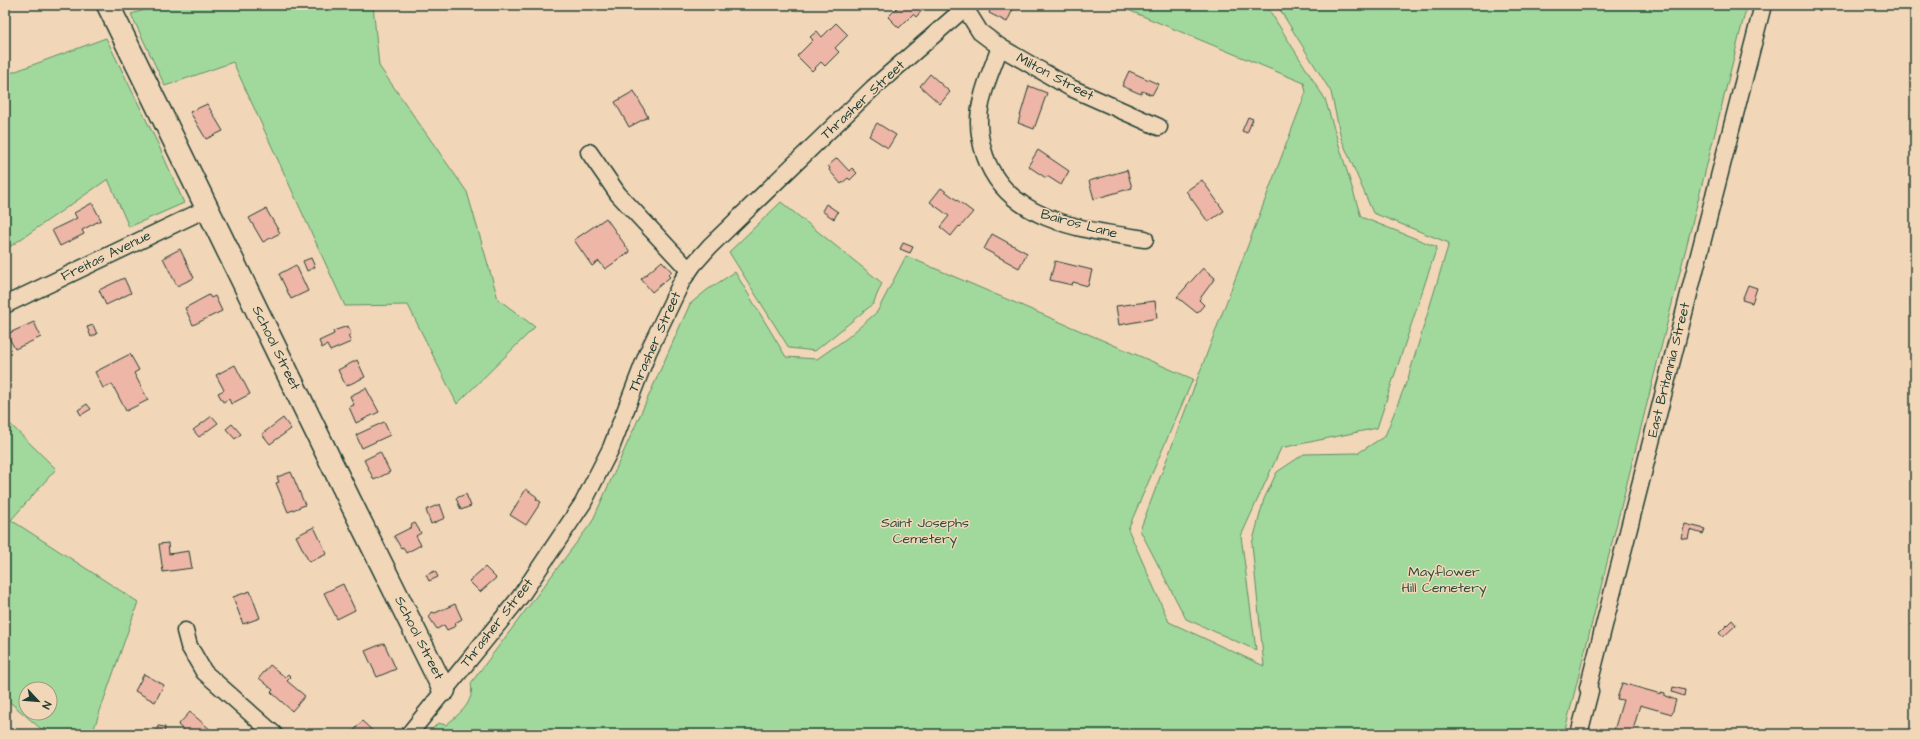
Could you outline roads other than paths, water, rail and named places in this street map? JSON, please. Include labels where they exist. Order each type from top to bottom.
[{"type":"street","name":"School Street","points":[[108,5],[444,690]]},
{"type":"street","name":"East Britannia Street","points":[[1579,734],[1590,691],[1588,688],[1763,5]]},
{"type":"street","name":"Milton Street","points":[[967,6],[980,32],[1000,47],[1071,88],[1159,127]]},
{"type":"street","name":"Thrasher Street","points":[[409,734],[520,597],[583,503],[611,448],[648,352],[682,281],[689,270],[710,246],[873,88],[967,6]]},
{"type":"street","name":"Bairos Lane","points":[[1000,47],[982,99],[979,130],[982,148],[987,163],[1002,188],[1027,208],[1055,220],[1098,232],[1145,239]]},
{"type":"street","points":[[589,152],[618,194],[689,270]]},
{"type":"street","name":"Freitas Avenue","points":[[5,305],[208,208]]},
{"type":"street","points":[[185,631],[189,646],[204,672],[274,734]]},
{"type":"park label","name":"Saint Josephs Cemetery","points":[[925,532]]},
{"type":"park label","name":"Mayflower Hill Cemetery","points":[[1444,580]]}]
